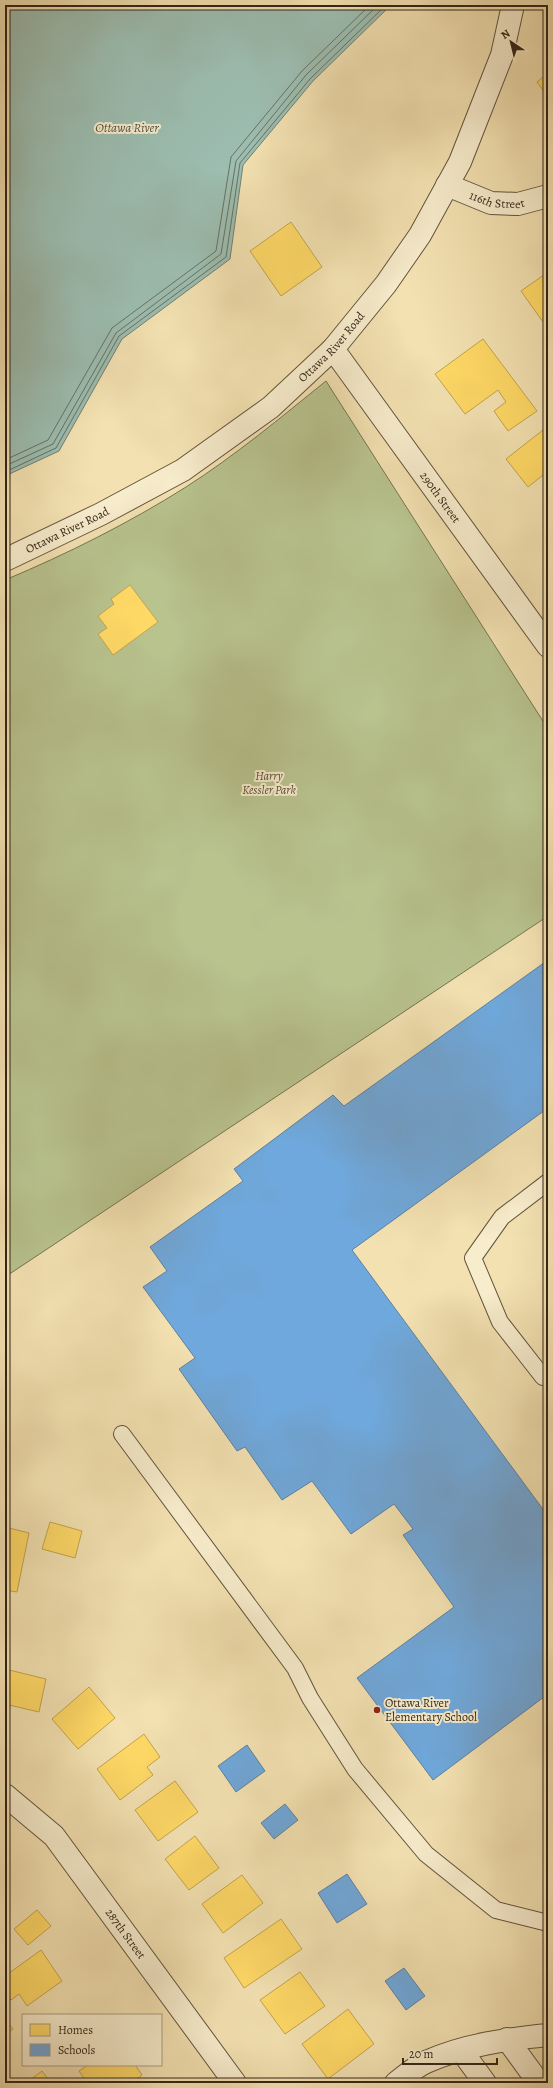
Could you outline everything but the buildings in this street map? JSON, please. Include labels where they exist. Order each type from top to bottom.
[{"type":"street","name":"Ottawa River Road","points":[[5,560],[94,518],[183,470],[271,408],[333,349],[386,284],[420,235],[460,162],[499,62],[513,5]]},
{"type":"street","name":"116th Street","points":[[447,185],[491,203],[518,204],[548,196]]},
{"type":"street","name":"290th Street","points":[[333,349],[548,646]]},
{"type":"street","name":"287th Street","points":[[5,1795],[54,1836],[235,2083]]},
{"type":"street","points":[[396,2083],[425,2062],[461,2050],[507,2039],[548,2035]]},
{"type":"street","points":[[507,2039],[540,2083]]},
{"type":"street","points":[[461,2050],[485,2083]]},
{"type":"lane","points":[[546,1378],[500,1322],[473,1258],[502,1217],[548,1182]]},
{"type":"lane","points":[[122,1434],[295,1668],[310,1698],[356,1769],[426,1854],[496,1910],[548,1923]]},
{"type":"green space","name":"Harry Kessler Park","points":[[326,381],[548,729],[548,916],[5,1277],[5,580],[51,560],[97,537],[186,487],[240,449]]},
{"type":"water","name":"Ottawa River","points":[[5,5],[391,5],[313,81],[243,165],[230,259],[122,339],[59,451],[5,476]]},
{"type":"place","name":"Ottawa River Elementary School","points":[[377,1710]]}]
